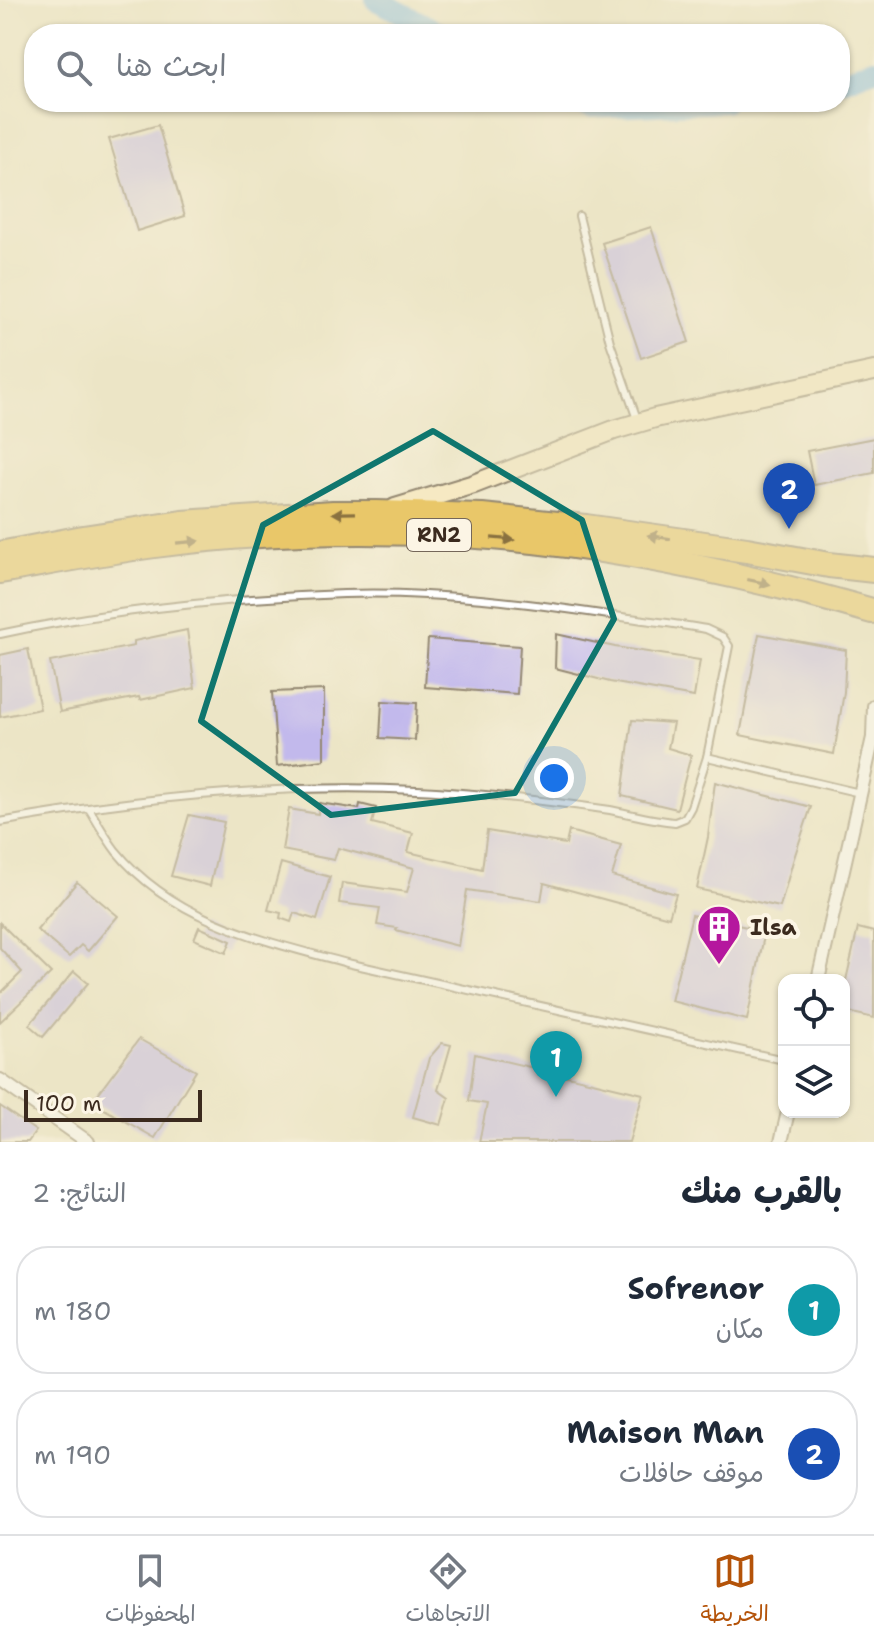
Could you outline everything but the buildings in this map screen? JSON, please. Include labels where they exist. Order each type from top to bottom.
[{"type":"highway","name":"RN2","points":[[0,554],[182,523],[377,513],[482,516],[586,527],[874,570]]},
{"type":"highway","name":"RN2","points":[[0,571],[155,545],[229,538],[357,533],[462,535],[563,544],[809,593],[873,613],[869,594],[874,580]]},
{"type":"street","points":[[377,513],[474,484],[638,423],[872,372]]},
{"type":"street","points":[[819,974],[873,735],[874,706]]},
{"type":"street","points":[[0,1080],[88,1142]]},
{"type":"street","points":[[781,1142],[787,1118]]},
{"type":"lane","points":[[579,216],[610,342],[638,423]]},
{"type":"lane","points":[[0,634],[102,616],[190,605],[345,594],[504,601],[693,627],[716,633],[729,646],[707,757],[691,807],[685,818],[675,822],[555,803],[375,788],[173,797],[0,822]]},
{"type":"lane","points":[[707,757],[860,793]]},
{"type":"lane","points":[[89,809],[115,849],[147,882],[191,912],[229,928],[347,963],[778,1059]]},
{"type":"highlighted area","points":[[433,431],[582,520],[614,619],[515,793],[331,815],[201,721],[263,525]]},
{"type":"waterway","points":[[376,0],[423,24]]},
{"type":"waterway","points":[[850,78],[874,69]]},
{"type":"place","name":"Maison Man","points":[[789,529]]},
{"type":"place","name":"Ilsa","points":[[719,966]]},
{"type":"place","name":"Sofrenor","points":[[556,1097]]}]
